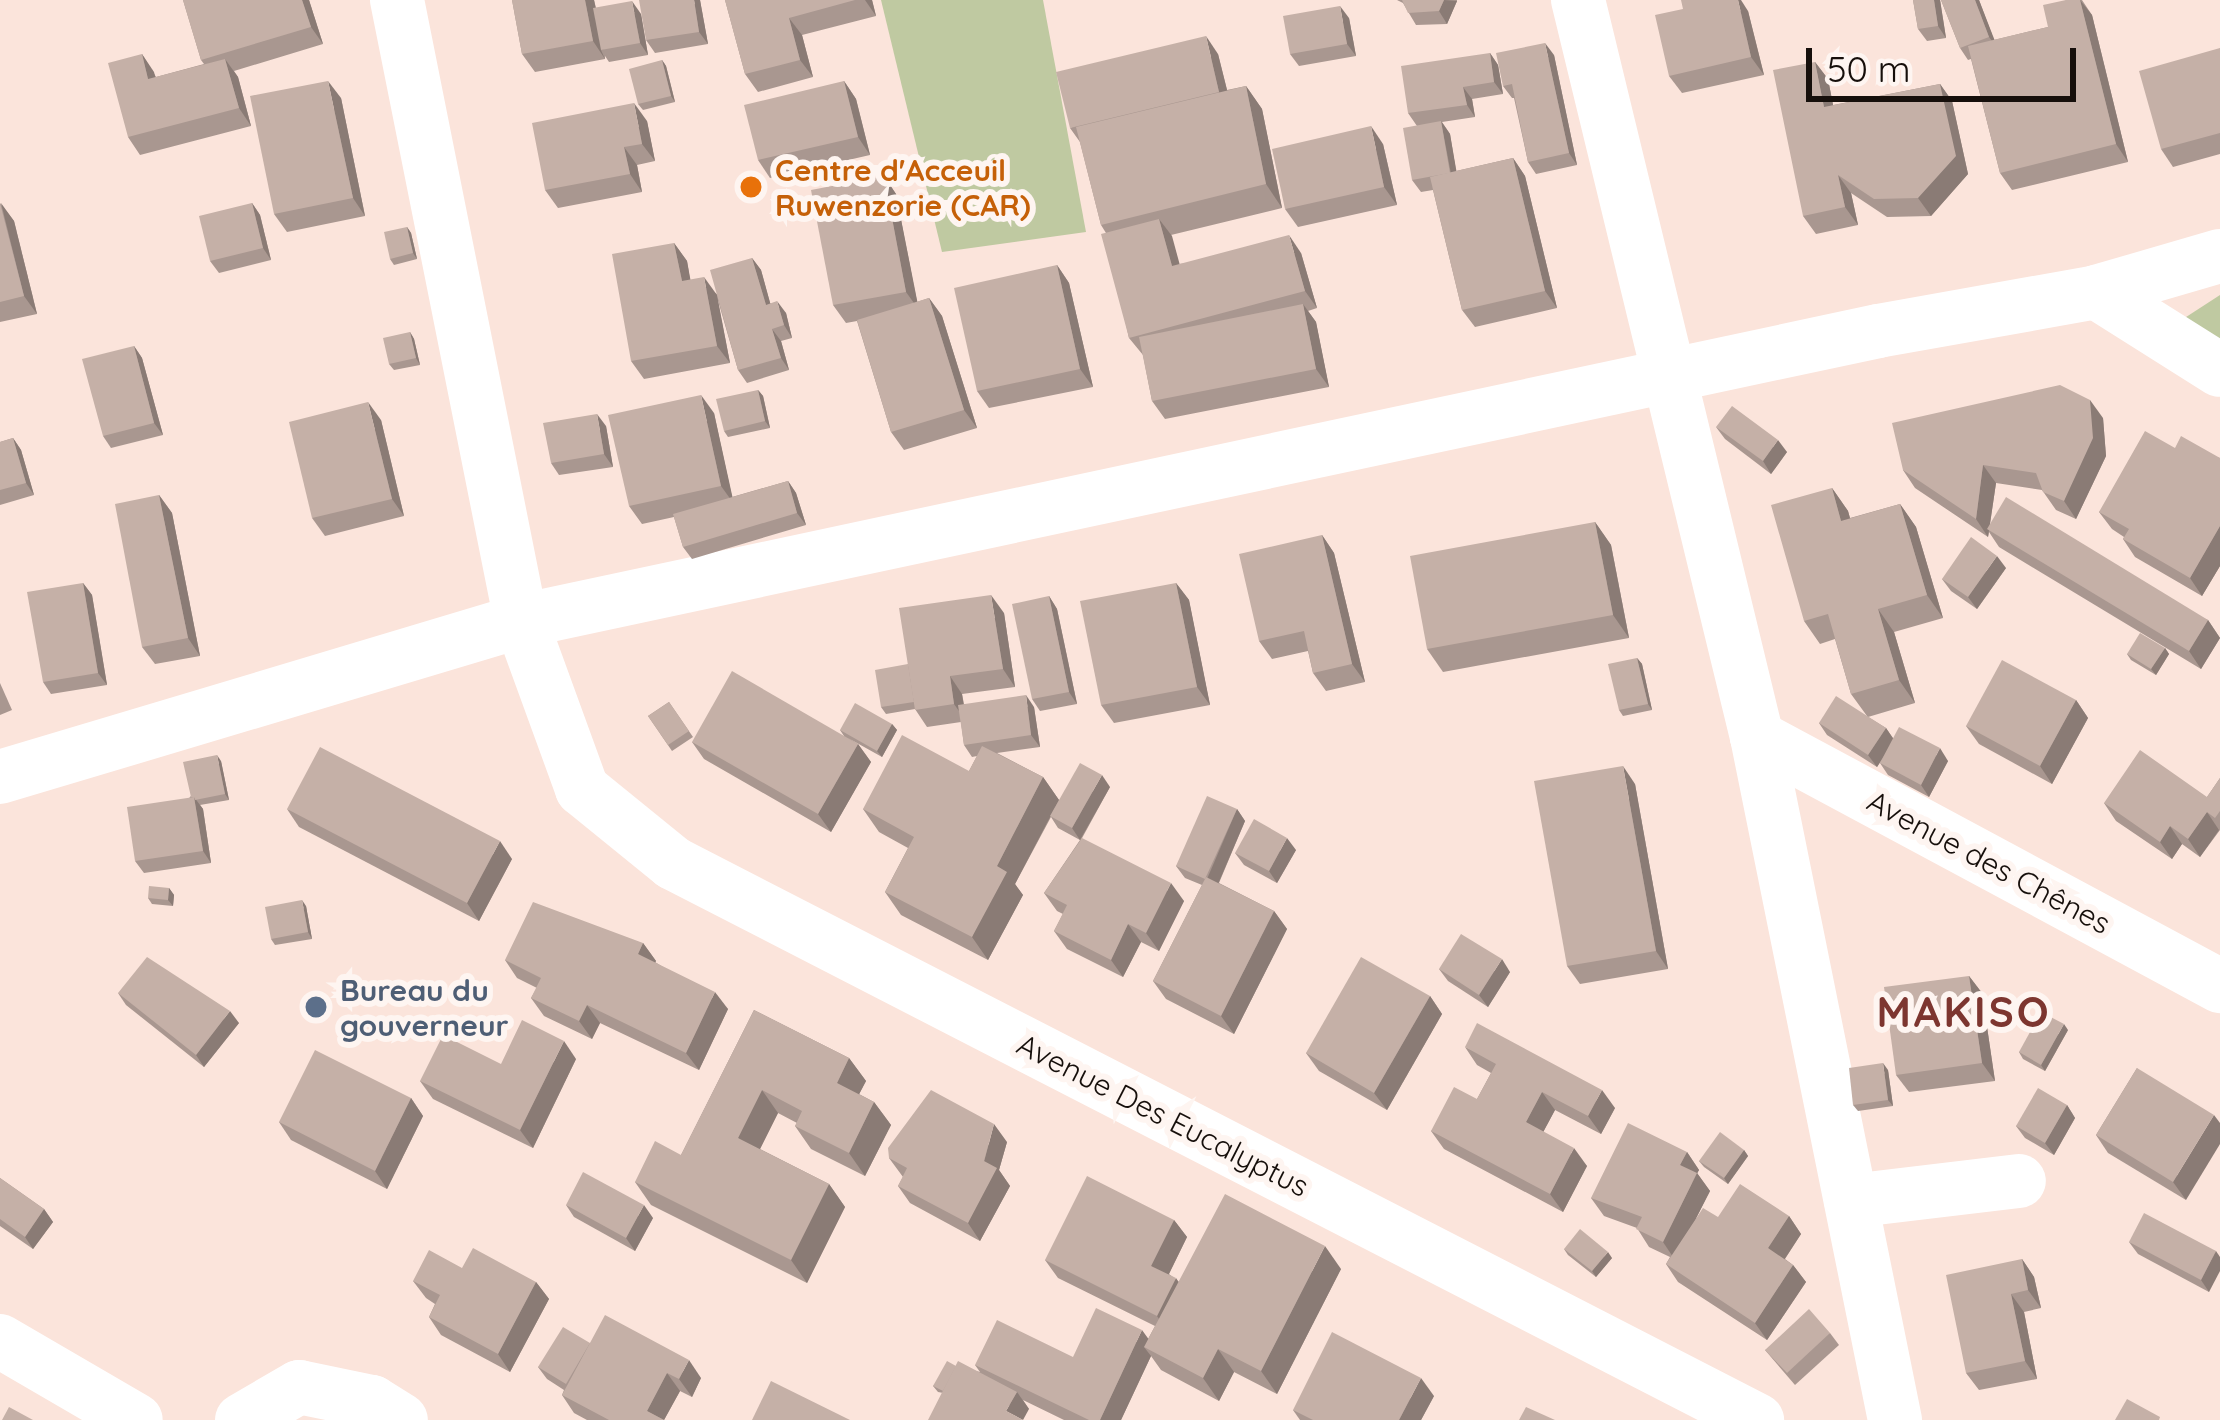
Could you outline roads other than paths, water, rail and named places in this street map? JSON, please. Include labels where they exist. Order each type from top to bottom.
[{"type":"street","points":[[397,0],[520,621]]},
{"type":"street","points":[[1578,0],[1757,737],[1894,1420]]},
{"type":"street","points":[[0,777],[520,621],[2096,292],[2220,256]]},
{"type":"street","points":[[2096,292],[2220,370]]},
{"type":"street","name":"Avenue Des Eucalyptus","points":[[520,621],[582,789],[673,863],[1757,1420]]},
{"type":"street","name":"Avenue des Chênes","points":[[1757,737],[2220,986]]},
{"type":"street","points":[[1851,1202],[2019,1181]]},
{"type":"street","points":[[0,1341],[136,1420]]},
{"type":"street","points":[[242,1420],[299,1387],[372,1402],[401,1420]]},
{"type":"place","name":"Centre d'Acceuil Ruwenzorie (CAR)","points":[[751,187]]},
{"type":"place","name":"Bureau du gouverneur","points":[[316,1007]]},
{"type":"district","name":"MAKISO","points":[[1964,1012]]}]
